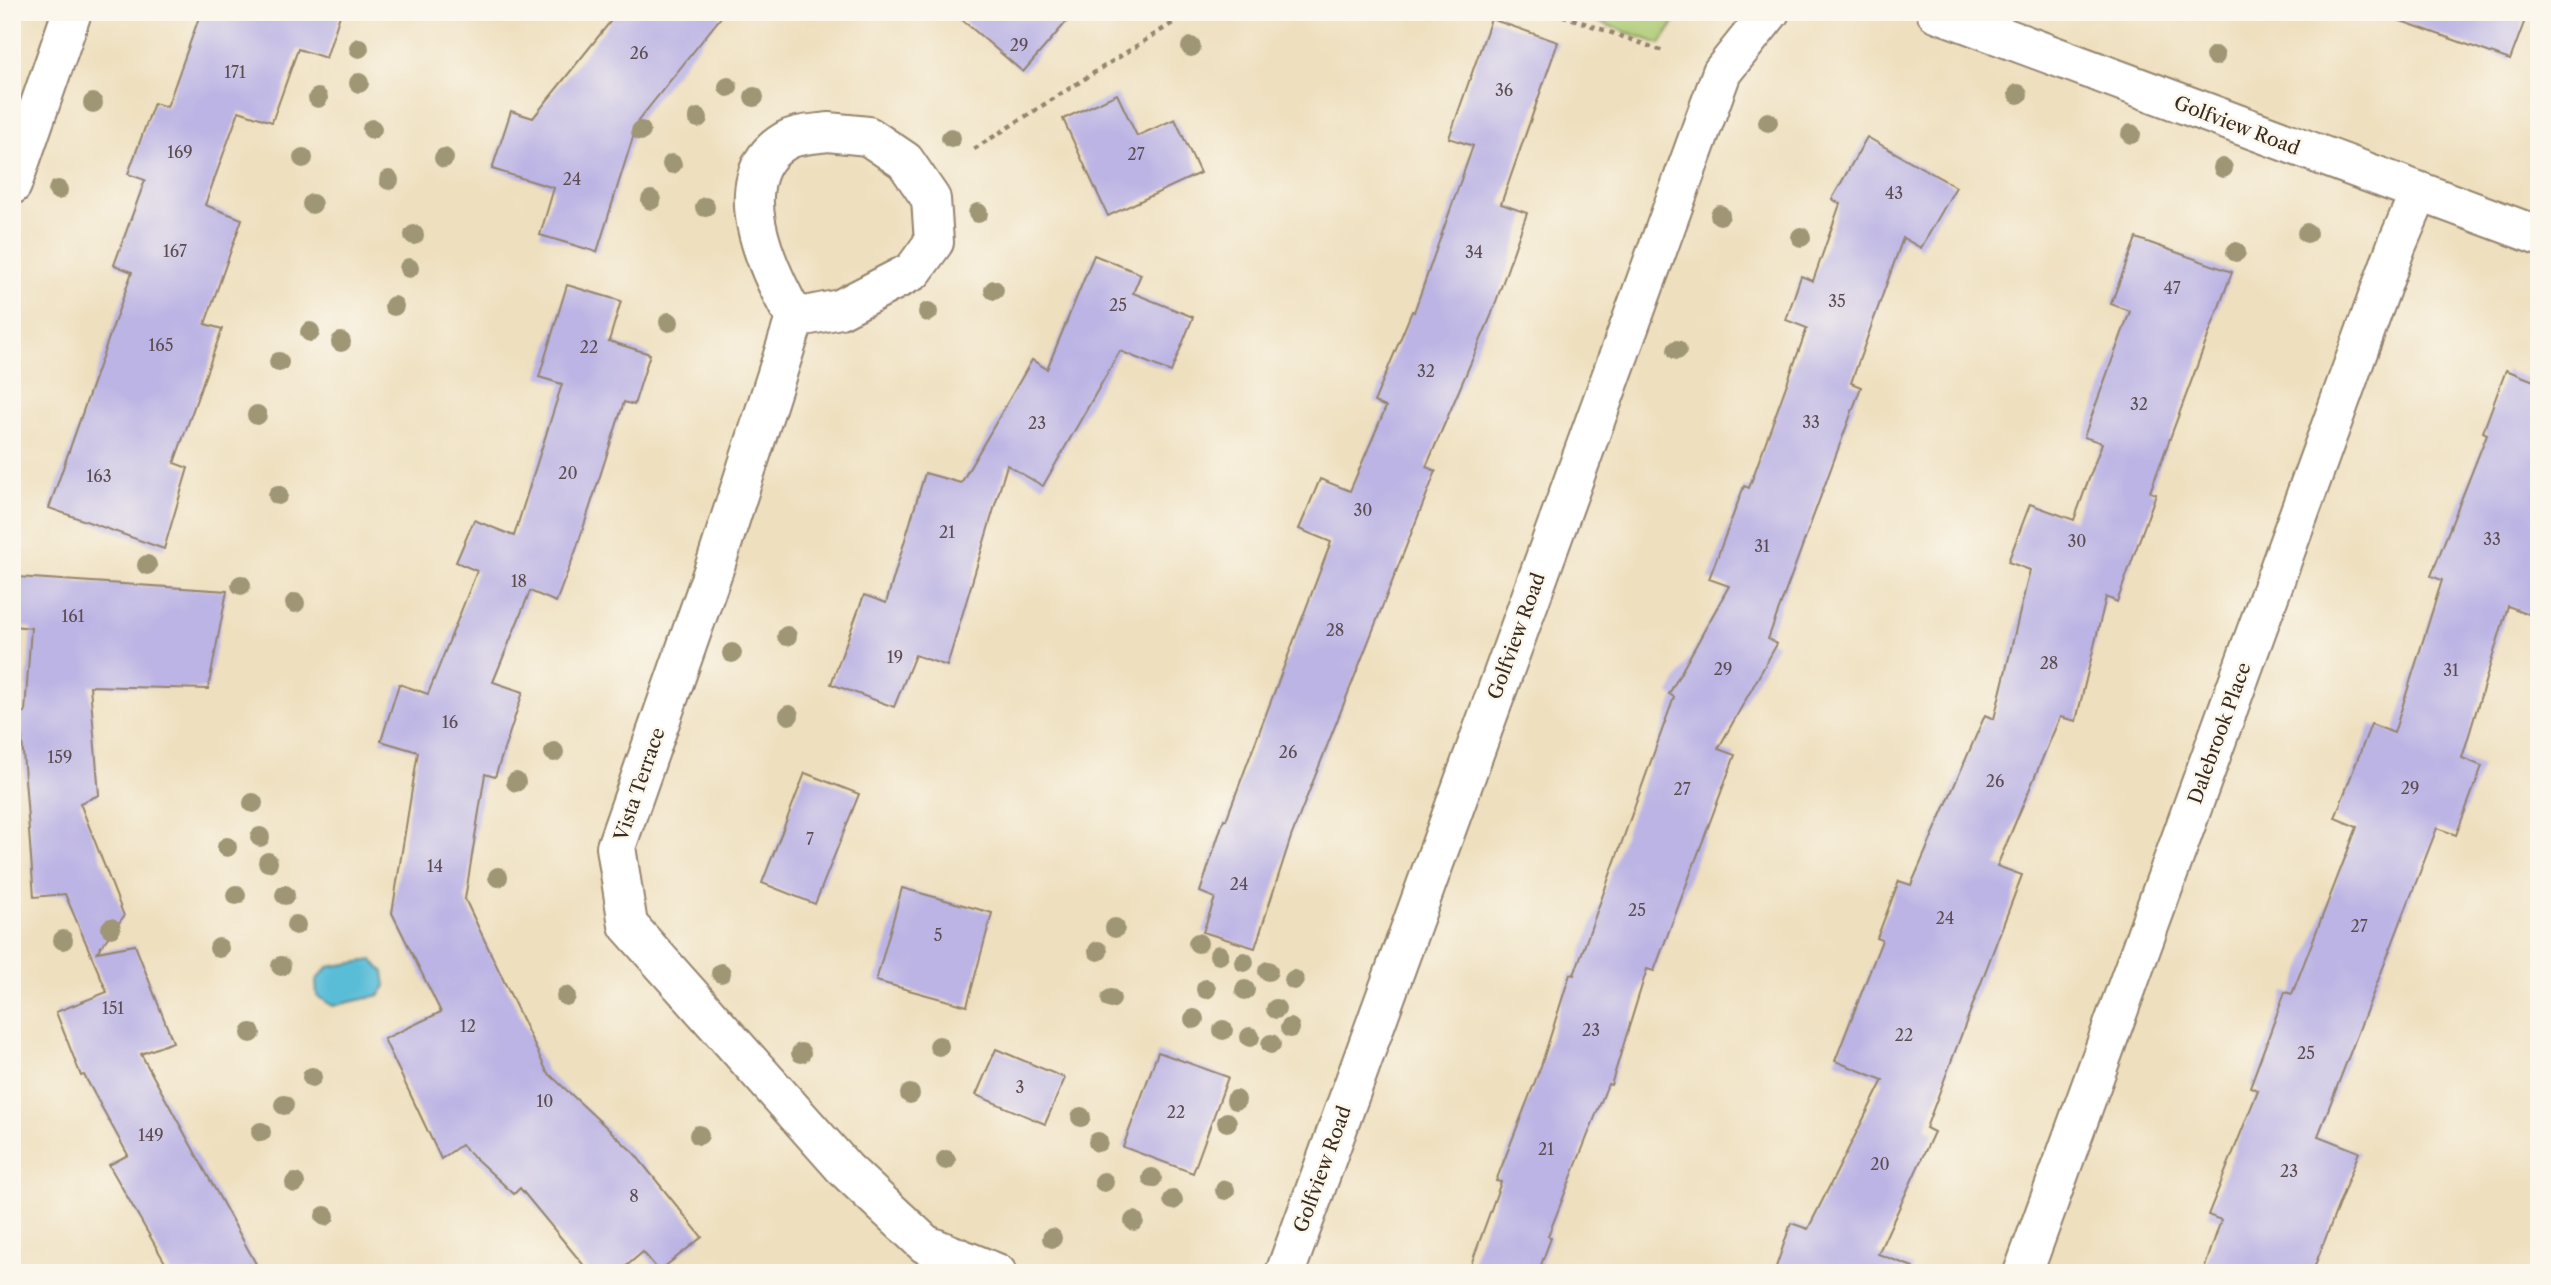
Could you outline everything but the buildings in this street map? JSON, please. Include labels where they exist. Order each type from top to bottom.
[{"type":"street","points":[[12,185],[72,12]]},
{"type":"street","name":"Golfview Road","points":[[1284,1273],[1722,72],[1770,12]]},
{"type":"street","name":"Golfview Road","points":[[1936,12],[2539,236]]},
{"type":"street","points":[[828,132],[868,136],[905,161],[931,199],[934,242],[914,271],[840,309],[794,318],[775,284],[760,244],[754,197],[758,166],[786,140],[828,132]]},
{"type":"street","name":"Dalebrook Place","points":[[2023,1273],[2396,247],[2419,193]]},
{"type":"street","name":"Vista Terrace","points":[[794,318],[717,560],[616,847],[628,925],[845,1169],[925,1244],[997,1273]]},
{"type":"path","points":[[974,149],[1190,12]]},
{"type":"path","points":[[1553,12],[1663,51]]},
{"type":"green space","points":[[1571,12],[1681,12],[1660,44]]},
{"type":"water","points":[[372,960],[384,972],[386,986],[380,995],[333,1006],[317,996],[316,980],[328,967]]}]
